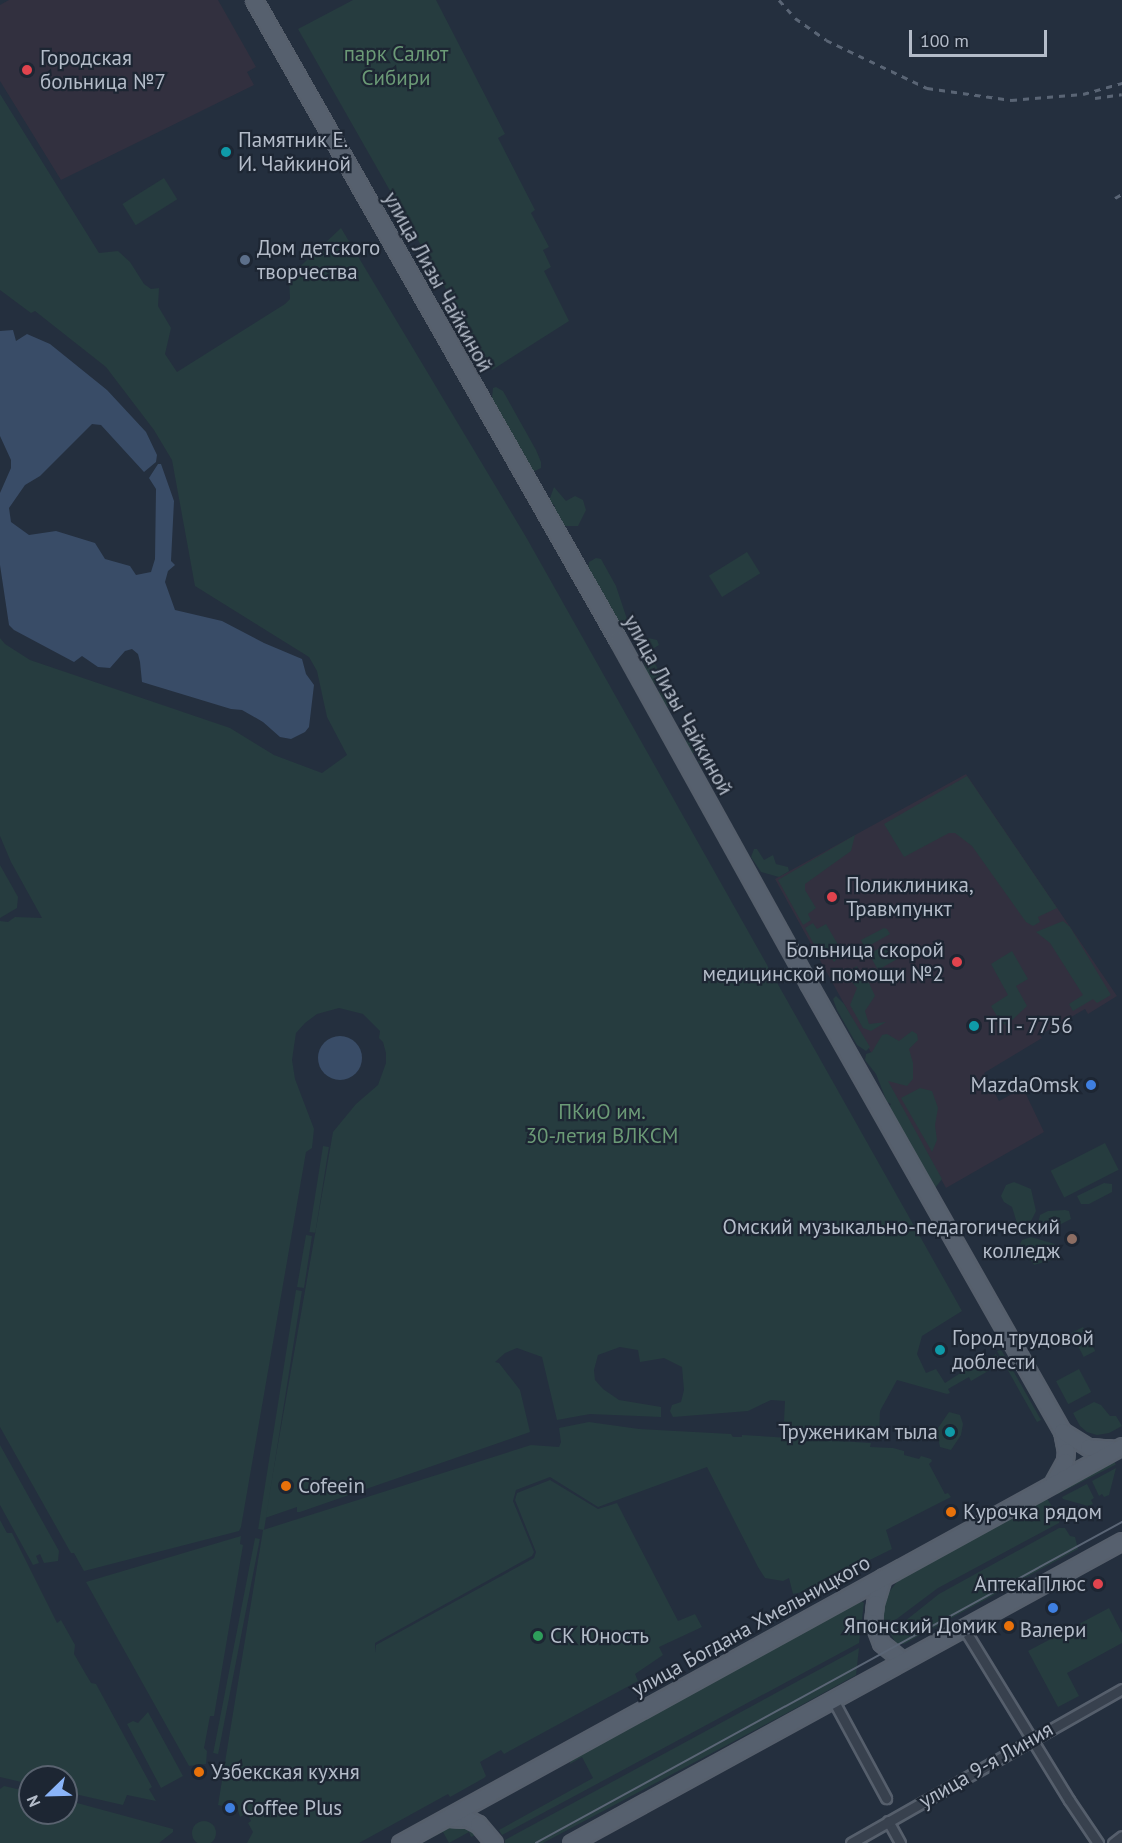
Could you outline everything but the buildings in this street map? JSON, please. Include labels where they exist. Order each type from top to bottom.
[{"type":"main road","name":"улица Лизы Чайкиной","points":[[254,0],[625,651],[813,993],[1062,1431]]},
{"type":"main road","points":[[1062,1431],[1088,1447],[1119,1447]]},
{"type":"main road","points":[[1053,1483],[1065,1461],[1062,1431]]},
{"type":"main road","name":"улица Богдана Хмельницкого","points":[[400,1843],[1119,1447]]},
{"type":"main road","points":[[572,1843],[963,1626],[1122,1541]]},
{"type":"main road","points":[[883,1577],[874,1603],[873,1622],[881,1642],[891,1653],[902,1660]]},
{"type":"main road","points":[[445,1818],[456,1817],[478,1824],[494,1843]]},
{"type":"street","points":[[963,1626],[1068,1800],[1098,1843]]},
{"type":"street","name":"улица 9-я Линия","points":[[851,1843],[1122,1689]]},
{"type":"street","points":[[832,1698],[886,1798]]},
{"type":"street","points":[[888,1821],[900,1843]]},
{"type":"street","points":[[1113,1843],[1122,1836]]},
{"type":"shaded area","points":[[9,0],[218,0],[256,67],[247,72],[254,85],[61,180],[0,81],[0,5]]},
{"type":"shaded area","name":"Больница скорой медицинской помощи №2","points":[[966,774],[1117,996],[1088,1014],[1085,1009],[1040,1035],[1042,1038],[984,1073],[999,1101],[1023,1088],[1044,1132],[946,1188],[775,879]]},
{"type":"green space","name":"парк Салют Сибири","points":[[353,0],[436,0],[505,134],[498,138],[535,210],[531,213],[549,247],[543,250],[551,267],[544,271],[569,321],[492,370],[298,29]]},
{"type":"green space","name":"ПКиО им. 30-летия ВЛКСМ","points":[[0,94],[99,253],[118,251],[130,262],[144,284],[151,289],[159,288],[158,306],[171,328],[165,354],[177,372],[285,304],[290,299],[289,277],[341,228],[526,537],[962,1311],[922,1336],[917,1354],[926,1373],[936,1369],[945,1383],[976,1363],[978,1365],[996,1354],[1002,1363],[971,1381],[969,1377],[948,1389],[950,1393],[947,1394],[897,1380],[880,1411],[879,1436],[804,1428],[791,1430],[787,1428],[784,1421],[785,1401],[771,1400],[748,1411],[673,1417],[670,1411],[672,1405],[681,1402],[684,1390],[682,1367],[664,1358],[640,1362],[638,1350],[620,1347],[598,1355],[594,1370],[595,1380],[619,1400],[661,1407],[661,1417],[590,1414],[557,1420],[542,1357],[517,1348],[505,1353],[495,1362],[499,1363],[520,1390],[530,1432],[300,1512],[297,1512],[297,1507],[265,1518],[333,1132],[356,1104],[378,1085],[386,1063],[383,1042],[379,1038],[380,1031],[363,1014],[339,1008],[317,1014],[296,1033],[292,1060],[295,1079],[314,1129],[312,1148],[306,1152],[241,1527],[239,1531],[84,1571],[74,1553],[71,1553],[0,1427],[0,921],[8,922],[15,917],[42,918],[11,862],[0,836],[0,638],[5,644],[30,660],[230,728],[274,755],[322,773],[347,755],[327,717],[317,671],[309,657],[195,586],[172,460],[154,430],[106,367],[35,311],[31,313],[0,290]]},
{"type":"green space","points":[[164,178],[177,199],[136,225],[122,204]]},
{"type":"green space","points":[[496,387],[503,391],[536,450],[541,468],[535,471],[528,468],[492,398],[493,388]]},
{"type":"green space","points":[[554,487],[566,501],[575,496],[583,500],[586,510],[578,526],[561,526],[554,513],[555,506],[549,501]]},
{"type":"green space","points":[[747,552],[760,573],[722,597],[709,576]]},
{"type":"green space","points":[[596,558],[601,559],[616,586],[627,619],[623,624],[613,623],[609,614],[609,604],[588,571],[589,562]]},
{"type":"green space","points":[[648,638],[657,640],[659,645],[651,650],[650,655],[677,703],[675,708],[671,709],[664,704],[659,693],[660,686],[650,681],[646,673],[641,646]]},
{"type":"green space","points":[[687,733],[694,735],[711,765],[710,771],[705,772],[704,765],[698,762],[698,753],[693,753],[686,744]]},
{"type":"green space","points":[[967,776],[1057,908],[1038,917],[1040,922],[1033,926],[1026,922],[972,846],[955,833],[949,833],[904,857],[884,824]]},
{"type":"green space","points":[[855,835],[851,851],[805,884],[805,890],[816,908],[808,914],[811,920],[803,925],[778,880]]},
{"type":"green space","points":[[754,849],[757,849],[764,860],[773,855],[776,864],[788,867],[789,871],[779,877],[761,872],[751,857]]},
{"type":"green space","points":[[0,865],[18,897],[17,908],[0,918]]},
{"type":"green space","points":[[1063,921],[1070,927],[1111,995],[1097,1003],[1093,999],[1073,1011],[1069,1004],[1083,995],[1050,943],[1036,932]]},
{"type":"green space","points":[[813,923],[817,929],[826,924],[837,943],[841,955],[834,962],[829,955],[822,959],[805,928]]},
{"type":"green space","points":[[884,928],[890,934],[865,948],[861,940]]},
{"type":"green space","points":[[889,943],[897,945],[906,954],[878,970],[869,954]]},
{"type":"green space","points":[[1012,951],[1028,979],[1016,986],[1027,1006],[1007,1025],[1001,1023],[991,1006],[1008,995],[991,964]]},
{"type":"green space","points":[[857,966],[861,977],[869,983],[875,996],[865,1011],[869,1024],[886,1022],[871,1031],[863,1028],[850,1005],[857,988],[845,974]]},
{"type":"green space","points":[[836,996],[844,1004],[870,1047],[866,1051],[857,1045],[837,1010],[833,999]]},
{"type":"green space","points":[[912,1031],[917,1034],[918,1040],[909,1049],[913,1063],[913,1079],[907,1086],[888,1081],[942,1179],[935,1188],[919,1163],[909,1140],[897,1126],[889,1107],[891,1104],[887,1102],[876,1074],[865,1060],[866,1054],[872,1052],[882,1035],[887,1034],[899,1041]]},
{"type":"green space","points":[[920,1088],[932,1091],[938,1108],[935,1125],[937,1140],[932,1152],[901,1098]]},
{"type":"green space","points":[[1105,1143],[1119,1170],[1064,1197],[1051,1171]]},
{"type":"green space","points":[[323,1146],[329,1147],[315,1233],[309,1232]]},
{"type":"green space","points":[[1014,1182],[1031,1189],[1036,1211],[1031,1221],[1024,1227],[1017,1223],[1012,1207],[1004,1202],[1001,1196],[1006,1185]]},
{"type":"green space","points":[[1104,1183],[1112,1184],[1112,1192],[1089,1204],[1081,1204],[1077,1196]]},
{"type":"green space","points":[[1048,1211],[1069,1211],[1071,1219],[1057,1226],[1059,1230],[1043,1231],[1038,1223],[1040,1215]]},
{"type":"green space","points":[[306,1235],[312,1236],[304,1288],[297,1287]]},
{"type":"green space","points":[[1031,1237],[1055,1244],[1052,1260],[1034,1265],[1020,1244],[1022,1240]]},
{"type":"green space","points":[[296,1290],[302,1291],[264,1530],[258,1529]]},
{"type":"green space","points":[[1083,1327],[1095,1351],[1084,1357],[1071,1333]]},
{"type":"green space","points":[[1000,1350],[1041,1420],[1037,1422],[997,1351]]},
{"type":"green space","points":[[1079,1369],[1091,1392],[1068,1404],[1056,1381]]},
{"type":"green space","points":[[1094,1402],[1101,1405],[1110,1416],[1116,1416],[1122,1426],[1109,1433],[1097,1435],[1087,1432],[1080,1426],[1073,1413]]},
{"type":"green space","points":[[949,1412],[960,1415],[963,1424],[961,1435],[951,1450],[940,1447],[938,1438],[938,1428]]},
{"type":"green space","points":[[589,1422],[639,1429],[731,1434],[733,1437],[742,1437],[742,1435],[871,1443],[870,1447],[893,1448],[904,1451],[904,1455],[931,1459],[929,1464],[945,1494],[948,1493],[951,1497],[886,1530],[892,1549],[807,1591],[793,1594],[789,1578],[783,1581],[765,1578],[707,1467],[598,1507],[550,1477],[516,1490],[513,1501],[534,1552],[532,1556],[375,1643],[375,1653],[376,1645],[534,1558],[536,1552],[515,1500],[517,1493],[550,1480],[598,1509],[617,1503],[678,1621],[695,1614],[702,1627],[659,1647],[663,1655],[635,1674],[638,1681],[504,1754],[501,1750],[480,1762],[486,1776],[484,1778],[450,1797],[448,1794],[359,1843],[247,1843],[253,1832],[248,1823],[251,1821],[247,1813],[240,1817],[238,1810],[218,1805],[263,1530],[531,1445],[559,1447],[561,1442],[559,1428]]},
{"type":"green space","points":[[0,1445],[59,1551],[58,1561],[44,1563],[40,1554],[36,1556],[39,1563],[33,1565],[0,1505]]},
{"type":"green space","points":[[1114,1461],[1116,1465],[1057,1495],[1055,1491]]},
{"type":"green space","points":[[1116,1468],[1109,1495],[1099,1496],[1092,1481]]},
{"type":"green space","points":[[1087,1484],[1094,1498],[1091,1500],[1093,1504],[1088,1506],[1063,1499],[1062,1497]]},
{"type":"green space","points":[[1046,1497],[1060,1519],[1059,1523],[938,1588],[886,1627],[883,1616],[886,1596],[900,1578]]},
{"type":"green space","points":[[0,1520],[7,1533],[12,1533],[57,1623],[61,1620],[75,1645],[74,1654],[91,1683],[96,1684],[152,1787],[149,1789],[156,1801],[127,1795],[123,1805],[78,1795],[78,1765],[18,1765],[18,1781],[0,1777]]},
{"type":"green space","points":[[1059,1528],[1065,1528],[1070,1536],[1075,1537],[1078,1549],[904,1644],[896,1643],[890,1633],[939,1594]]},
{"type":"green space","points":[[241,1536],[240,1544],[243,1545],[214,1716],[210,1716],[204,1748],[207,1751],[206,1764],[189,1766],[86,1582]]},
{"type":"green space","points":[[255,1538],[260,1539],[218,1754],[213,1753]]},
{"type":"green space","points":[[858,1599],[864,1603],[859,1643],[502,1835],[499,1830],[593,1778],[582,1757],[570,1764],[571,1758]]},
{"type":"green space","points":[[1109,1608],[1122,1633],[1122,1643],[1067,1673],[1079,1696],[1058,1707],[1028,1651]]},
{"type":"green space","points":[[859,1648],[856,1675],[543,1843],[505,1843],[505,1840]]},
{"type":"green space","points":[[148,1712],[183,1776],[161,1788],[127,1724],[133,1721],[138,1723]]},
{"type":"green space","points":[[4,1786],[18,1789],[18,1825],[78,1825],[78,1803],[173,1829],[173,1832],[159,1843],[0,1843],[0,1789]]},
{"type":"green space","points":[[204,1821],[212,1825],[216,1833],[212,1841],[204,1845],[196,1841],[192,1833],[196,1825]]},
{"type":"green space","points":[[467,1824],[480,1833],[471,1837],[469,1832],[449,1843],[443,1832],[422,1843],[417,1843],[446,1827]]},
{"type":"water","points":[[13,330],[16,341],[27,334],[50,344],[107,390],[146,432],[157,455],[156,462],[144,472],[101,425],[92,424],[40,476],[25,485],[9,508],[11,522],[29,535],[56,531],[95,543],[105,559],[130,566],[136,575],[151,572],[155,559],[156,489],[149,478],[158,464],[161,464],[174,501],[171,561],[175,565],[168,571],[165,582],[175,610],[222,621],[264,643],[302,659],[306,674],[314,685],[309,727],[305,732],[291,739],[280,737],[263,722],[242,710],[231,709],[142,682],[138,654],[132,649],[125,651],[110,668],[98,667],[82,656],[74,662],[14,630],[9,625],[0,565],[0,493],[11,468],[11,460],[0,436],[0,331]]},
{"type":"water","points":[[340,1036],[348,1037],[356,1042],[361,1050],[361,1066],[356,1074],[348,1079],[340,1080],[332,1079],[324,1074],[319,1066],[318,1058],[319,1050],[324,1042],[332,1037]]},
{"type":"tram line","points":[[536,1843],[1122,1522]]},
{"type":"railway","points":[[779,0],[795,18],[826,40],[927,88],[1011,100],[1083,94],[1122,83]]},
{"type":"railway","points":[[1095,98],[1122,94]]},
{"type":"railway","points":[[1115,198],[1122,194]]},
{"type":"place","name":"Городская больница №7","points":[[27,70]]},
{"type":"place","name":"Памятник Е. И. Чайкиной","points":[[226,152]]},
{"type":"place","name":"Дом детского творчества","points":[[245,260]]},
{"type":"place","name":"Поликлиника, Травмпункт","points":[[832,897]]},
{"type":"place","name":"Больница скорой медицинской помощи №2","points":[[957,962]]},
{"type":"place","name":"ТП - 7756","points":[[974,1026]]},
{"type":"place","name":"MazdaOmsk","points":[[1091,1085]]},
{"type":"place","name":"Омский музыкально-педагогический колледж","points":[[1072,1239]]},
{"type":"place","name":"Город трудовой доблести","points":[[940,1350]]},
{"type":"place","name":"Труженикам тыла","points":[[950,1432]]},
{"type":"place","name":"Cofeein","points":[[286,1486]]},
{"type":"place","name":"Курочка рядом","points":[[951,1512]]},
{"type":"place","name":"АптекаПлюс","points":[[1098,1584]]},
{"type":"place","name":"Валери","points":[[1053,1608]]},
{"type":"place","name":"Японский Домик","points":[[1009,1626]]},
{"type":"place","name":"СК Юность","points":[[538,1636]]},
{"type":"place","name":"Узбекская кухня","points":[[199,1772]]},
{"type":"place","name":"Coffee Plus","points":[[230,1808]]}]
